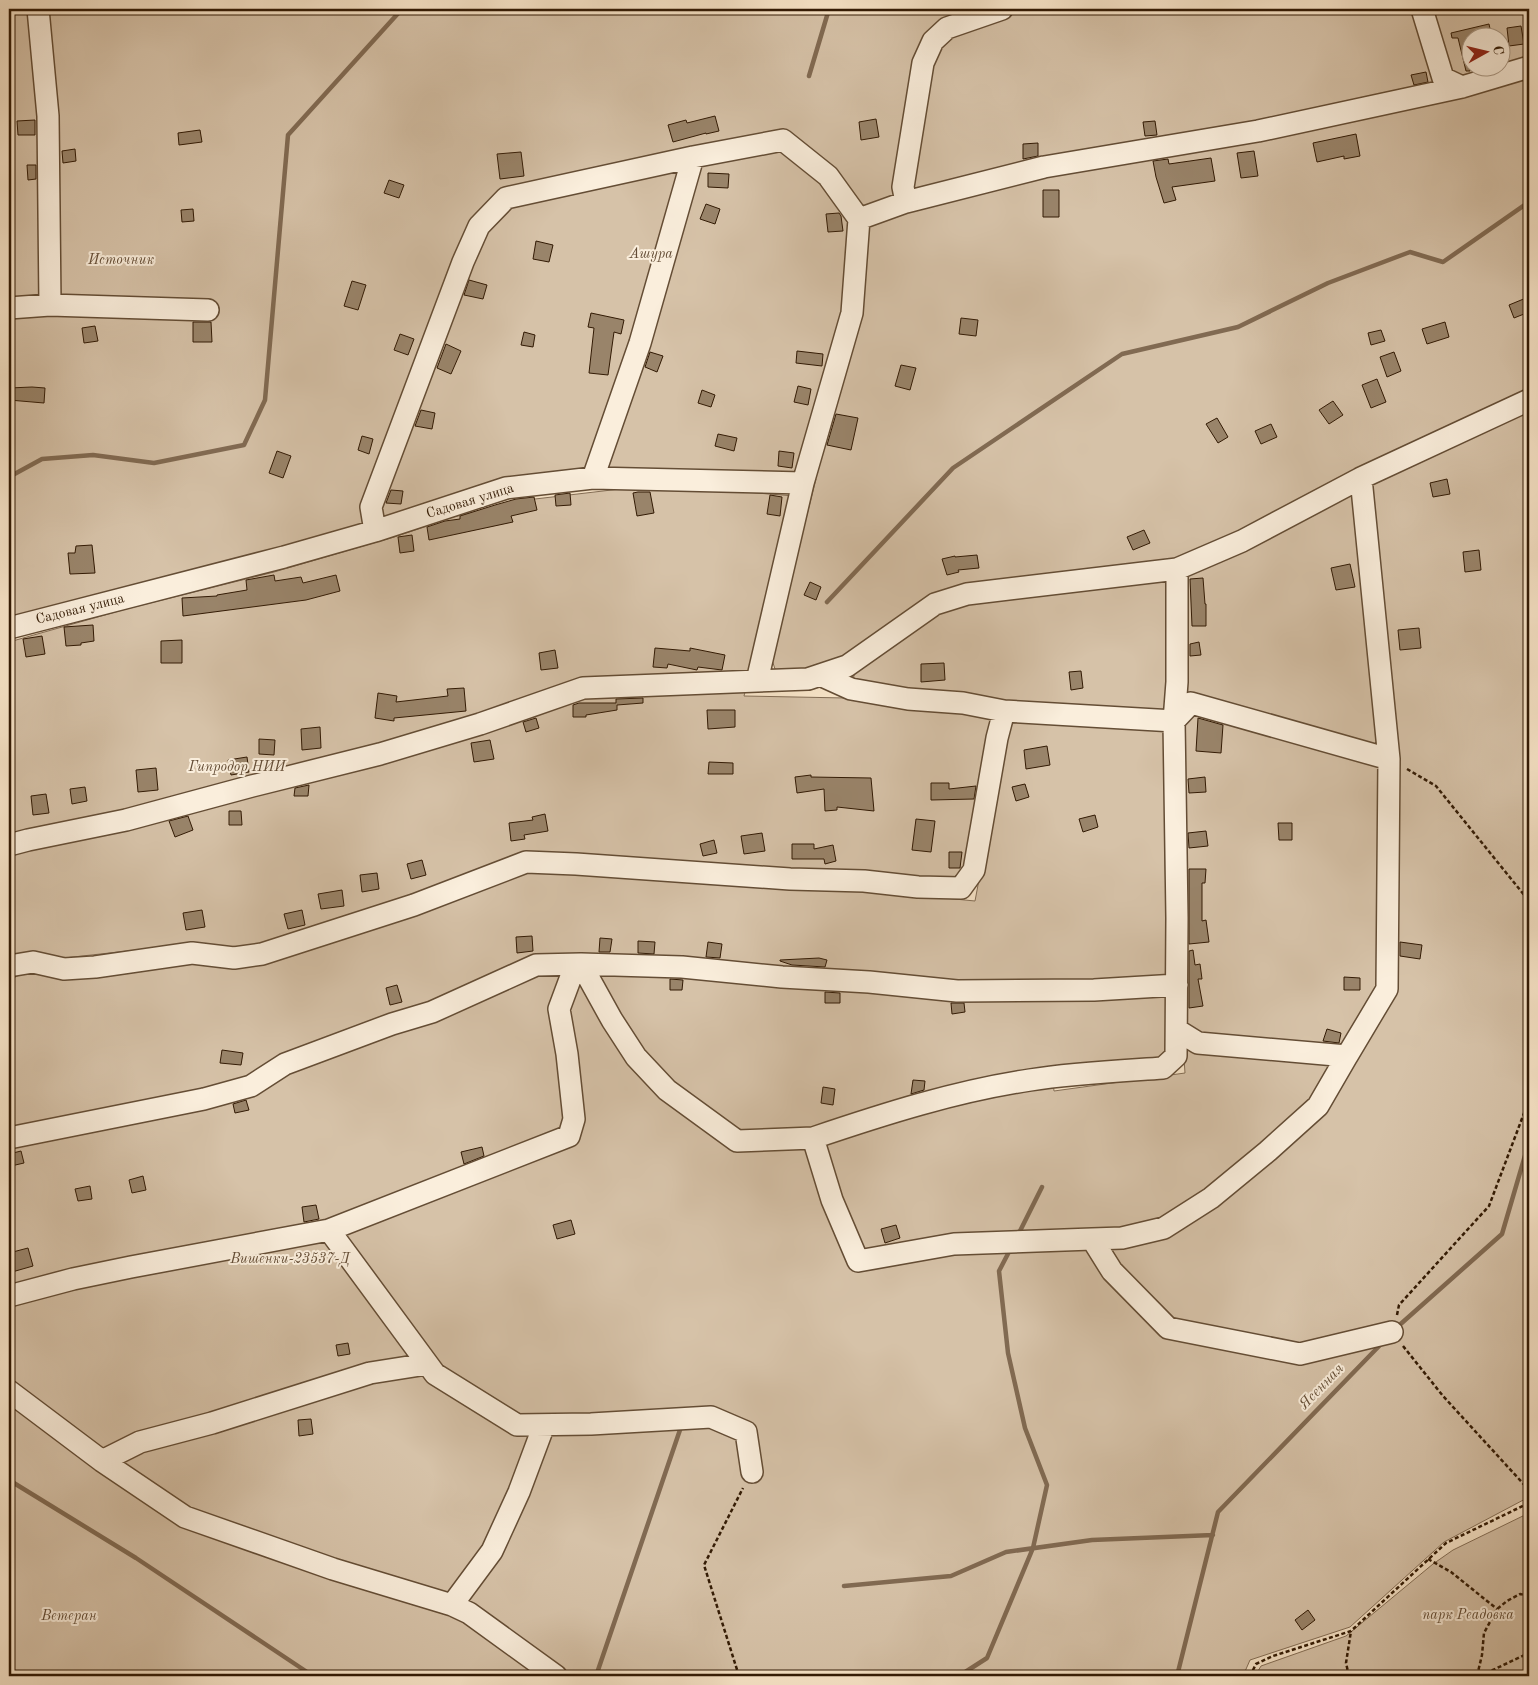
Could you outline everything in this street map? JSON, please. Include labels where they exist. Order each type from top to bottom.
[{"type":"street","points":[[38,9],[48,116],[50,305]]},
{"type":"street","points":[[906,202],[903,187],[922,63],[933,41],[947,28],[1002,9]]},
{"type":"street","points":[[1422,9],[1443,78],[1462,87]]},
{"type":"street","points":[[859,219],[906,202],[1044,167],[1258,131],[1462,87],[1529,67]]},
{"type":"street","points":[[375,531],[371,506],[433,338],[479,226],[506,198],[693,157],[783,140],[828,176],[859,219],[852,313],[803,483],[757,681]]},
{"type":"street","points":[[593,478],[640,343],[693,157]]},
{"type":"street","points":[[9,308],[50,305],[208,310]]},
{"type":"street","points":[[9,845],[126,820],[380,754],[480,724],[583,688],[808,679],[847,666],[934,604],[966,594],[1177,569],[1242,541],[1361,478],[1529,400]]},
{"type":"street","name":"Садовая улица","points":[[9,628],[284,557],[375,531],[506,488],[593,478],[803,483]]},
{"type":"street","points":[[813,1138],[832,1200],[858,1262],[954,1244],[1122,1238],[1164,1228],[1211,1198],[1268,1151],[1318,1106],[1387,989],[1389,759],[1361,478]]},
{"type":"street","points":[[581,964],[612,1020],[636,1057],[667,1090],[737,1141],[813,1138],[886,1114],[956,1095],[1030,1080],[1163,1068],[1176,1056],[1177,1030],[1174,721],[1177,569]]},
{"type":"street","points":[[820,675],[851,689],[908,699],[963,703],[1004,711],[1174,721]]},
{"type":"street","points":[[1174,721],[1191,703],[1389,759]]},
{"type":"street","points":[[9,966],[33,962],[64,969],[95,967],[192,953],[234,958],[262,954],[422,902],[526,862],[604,865],[790,879],[961,888],[974,870],[997,738],[1004,711]]},
{"type":"street","points":[[9,1138],[204,1100],[251,1086],[285,1064],[383,1027],[432,1012],[536,964],[682,967],[957,991],[1094,990],[1177,985]]},
{"type":"street","points":[[9,1296],[73,1279],[131,1267],[329,1230],[569,1136],[574,1119],[567,1054],[559,1008],[572,974],[581,964]]},
{"type":"street","points":[[1177,1030],[1198,1043],[1347,1056]]},
{"type":"street","points":[[329,1230],[435,1374],[517,1425],[711,1417],[746,1432],[752,1472]]},
{"type":"street","points":[[1092,1238],[1112,1271],[1168,1328],[1300,1354],[1392,1332]]},
{"type":"street","points":[[102,1461],[140,1442],[212,1423],[370,1373],[427,1364]]},
{"type":"street","points":[[9,1391],[102,1461],[185,1518],[333,1569],[452,1605],[469,1613],[556,1676]]},
{"type":"street","points":[[452,1605],[492,1551],[520,1492],[544,1425]]},
{"type":"path","points":[[1389,759],[1436,786],[1529,901]]},
{"type":"path","points":[[1529,1100],[1489,1206],[1400,1305],[1392,1332],[1443,1396],[1529,1490]]},
{"type":"path","points":[[739,1676],[704,1565],[752,1472]]},
{"type":"path","points":[[1250,1676],[1256,1664],[1273,1656],[1351,1631],[1446,1543],[1529,1503]]},
{"type":"path","points":[[1428,1559],[1451,1572],[1498,1609]]},
{"type":"path","points":[[1479,1676],[1484,1633],[1498,1609],[1507,1600],[1520,1594],[1529,1596]]},
{"type":"path","points":[[1349,1676],[1346,1663],[1351,1631]]},
{"type":"path","points":[[1479,1676],[1529,1654]]},
{"type":"green space","points":[[9,9],[1529,9],[1529,1497],[1444,1542],[1350,1627],[1250,1660],[1243,1676],[9,1676],[9,990],[12,979],[33,967],[183,961],[226,967],[528,867],[741,878],[975,901],[1009,720],[1166,729],[1165,860],[1169,1021],[1165,1058],[1052,1072],[1054,1091],[1185,1073],[1183,1044],[1182,860],[1187,574],[936,594],[845,659],[790,673],[775,669],[770,654],[816,479],[610,473],[400,516],[9,619]]},
{"type":"green space","name":"Гипродор НИИ","points":[[620,489],[710,489],[794,496],[744,696],[846,698],[855,673],[942,609],[1016,596],[1170,575],[1169,711],[996,707],[967,867],[956,882],[529,854],[271,946],[173,946],[9,962],[9,642],[126,609],[274,572],[394,537],[453,517],[518,501]]},
{"type":"green space","name":"парк Реадовка","points":[[1529,1513],[1529,1676],[1255,1676],[1261,1666],[1346,1636],[1433,1564],[1453,1550]]},
{"type":"building","points":[[1489,24],[1490,28],[1472,28]]},
{"type":"building","points":[[1521,26],[1524,44],[1510,46],[1510,28],[1507,28]]},
{"type":"building","points":[[1460,31],[1460,46],[1458,38],[1452,38],[1451,33]]},
{"type":"building","points":[[1426,72],[1428,82],[1414,85],[1411,75]]},
{"type":"building","points":[[715,116],[719,131],[673,142],[668,125],[686,120],[687,123]]},
{"type":"building","points":[[876,119],[879,137],[861,140],[859,122]]},
{"type":"building","points":[[35,120],[35,135],[18,135],[17,121]]},
{"type":"building","points":[[1155,121],[1157,135],[1145,136],[1143,122]]},
{"type":"building","points":[[200,130],[202,142],[179,145],[178,133]]},
{"type":"building","points":[[1356,134],[1360,156],[1344,159],[1344,156],[1317,162],[1313,143]]},
{"type":"building","points":[[1038,143],[1038,156],[1023,159],[1023,144]]},
{"type":"building","points":[[75,149],[76,161],[63,163],[62,151]]},
{"type":"building","points":[[1254,151],[1258,176],[1241,178],[1237,153]]},
{"type":"building","points":[[521,152],[524,176],[500,179],[497,154]]},
{"type":"building","points":[[1211,158],[1215,181],[1172,187],[1176,200],[1164,203],[1153,161],[1168,159],[1169,164]]},
{"type":"building","points":[[27,165],[36,165],[36,179],[28,180]]},
{"type":"building","points":[[708,173],[729,174],[728,188],[708,187]]},
{"type":"building","points":[[389,180],[404,185],[399,198],[384,193]]},
{"type":"building","points":[[1043,190],[1059,190],[1059,217],[1043,217]]},
{"type":"building","points":[[706,204],[720,209],[715,224],[700,219]]},
{"type":"building","points":[[193,209],[194,221],[182,222],[181,210]]},
{"type":"building","points":[[839,213],[843,231],[828,232],[826,214]]},
{"type":"building","points":[[536,241],[553,245],[549,262],[533,259]]},
{"type":"building","points":[[469,280],[487,285],[483,299],[464,295]]},
{"type":"building","points":[[352,281],[366,285],[358,310],[344,306]]},
{"type":"building","points":[[1526,298],[1529,312],[1514,318],[1509,305]]},
{"type":"building","points":[[591,313],[624,320],[621,334],[614,332],[608,375],[589,373],[594,328],[588,327]]},
{"type":"building","points":[[961,318],[978,320],[976,336],[959,334]]},
{"type":"building","points":[[193,322],[211,322],[212,342],[193,342]]},
{"type":"building","points":[[1445,322],[1449,337],[1427,344],[1422,329]]},
{"type":"building","points":[[95,326],[98,341],[84,343],[82,328]]},
{"type":"building","points":[[1381,330],[1385,341],[1371,345],[1368,333]]},
{"type":"building","points":[[524,332],[535,335],[533,347],[521,345]]},
{"type":"building","points":[[400,334],[414,339],[408,355],[394,350]]},
{"type":"building","points":[[446,344],[461,351],[451,374],[437,368]]},
{"type":"building","points":[[797,351],[823,354],[822,366],[796,363]]},
{"type":"building","points":[[650,352],[663,356],[657,372],[645,367]]},
{"type":"building","points":[[1394,352],[1401,371],[1387,377],[1380,357]]},
{"type":"building","points":[[901,365],[916,368],[910,390],[895,386]]},
{"type":"building","points":[[1377,379],[1386,402],[1371,408],[1362,385]]},
{"type":"building","points":[[798,386],[811,389],[808,405],[794,402]]},
{"type":"building","points":[[9,388],[45,388],[44,403],[9,400]]},
{"type":"building","points":[[702,390],[715,395],[711,407],[698,403]]},
{"type":"building","points":[[1333,401],[1343,415],[1329,424],[1319,410]]},
{"type":"building","points":[[421,410],[435,413],[432,429],[415,426]]},
{"type":"building","points":[[836,414],[858,418],[851,450],[827,445]]},
{"type":"building","points":[[1217,418],[1228,437],[1218,443],[1206,424]]},
{"type":"building","points":[[1271,424],[1277,437],[1261,444],[1255,431]]},
{"type":"building","points":[[718,434],[737,438],[734,451],[715,446]]},
{"type":"building","points":[[362,436],[373,439],[369,454],[358,450]]},
{"type":"building","points":[[277,451],[291,456],[283,478],[269,473]]},
{"type":"building","points":[[779,451],[794,453],[792,468],[778,466]]},
{"type":"building","points":[[1447,479],[1450,494],[1433,497],[1430,483]]},
{"type":"building","points":[[391,490],[403,491],[401,504],[386,503]]},
{"type":"building","points":[[650,492],[654,513],[637,516],[633,493]]},
{"type":"building","points":[[570,493],[571,505],[556,506],[555,495]]},
{"type":"building","points":[[770,495],[782,497],[780,516],[767,514]]},
{"type":"building","points":[[534,497],[537,510],[511,516],[513,522],[429,540],[427,527],[445,521],[460,519],[460,516],[516,499]]},
{"type":"building","points":[[1144,530],[1150,543],[1133,550],[1127,537]]},
{"type":"building","points":[[412,535],[414,551],[400,553],[398,537]]},
{"type":"building","points":[[92,545],[95,573],[70,574],[68,553],[75,553],[76,546]]},
{"type":"building","points":[[1479,550],[1481,570],[1465,572],[1463,552]]},
{"type":"building","points":[[977,555],[979,568],[958,570],[959,572],[947,575],[942,559],[955,556]]},
{"type":"building","points":[[1350,564],[1355,587],[1336,590],[1331,568]]},
{"type":"building","points":[[274,575],[275,581],[301,577],[303,583],[336,575],[340,591],[306,600],[183,616],[182,598],[217,596],[247,590],[246,580]]},
{"type":"building","points":[[1203,578],[1206,626],[1192,626],[1190,579]]},
{"type":"building","points":[[810,582],[821,587],[816,600],[804,595]]},
{"type":"building","points":[[93,625],[94,641],[81,643],[81,645],[66,646],[64,627]]},
{"type":"building","points":[[1419,628],[1421,648],[1400,650],[1398,630]]},
{"type":"building","points":[[42,636],[45,654],[26,657],[23,639]]},
{"type":"building","points":[[182,640],[182,663],[161,663],[161,641]]},
{"type":"building","points":[[1199,642],[1201,655],[1190,656],[1190,644]]},
{"type":"building","points":[[655,648],[690,651],[690,648],[725,655],[722,670],[698,667],[697,670],[668,664],[667,668],[653,667]]},
{"type":"building","points":[[555,650],[558,668],[541,670],[539,653]]},
{"type":"building","points":[[944,663],[945,680],[921,682],[921,664]]},
{"type":"building","points":[[1081,671],[1083,688],[1071,690],[1069,672]]},
{"type":"building","points":[[464,688],[466,711],[394,718],[394,721],[375,718],[378,693],[397,696],[396,702],[448,696],[447,689]]},
{"type":"building","points":[[643,698],[643,703],[617,705],[617,710],[586,715],[586,717],[573,717],[573,705],[579,703],[616,703],[616,699]]},
{"type":"building","points":[[707,710],[735,710],[735,727],[708,729]]},
{"type":"building","points":[[536,718],[539,728],[526,732],[523,722]]},
{"type":"building","points":[[1198,718],[1223,725],[1221,753],[1196,751]]},
{"type":"building","points":[[320,727],[321,748],[302,750],[301,729]]},
{"type":"building","points":[[259,739],[275,740],[274,755],[259,754]]},
{"type":"building","points":[[490,740],[494,759],[474,762],[471,743]]},
{"type":"building","points":[[1047,746],[1050,765],[1026,769],[1024,750]]},
{"type":"building","points":[[247,757],[249,772],[231,775],[228,760]]},
{"type":"building","points":[[709,762],[733,763],[733,774],[708,774]]},
{"type":"building","points":[[156,768],[158,790],[138,792],[136,770]]},
{"type":"building","points":[[811,775],[811,777],[871,778],[874,811],[837,807],[837,810],[825,811],[824,789],[797,793],[795,777]]},
{"type":"building","points":[[1205,777],[1206,792],[1189,793],[1188,779]]},
{"type":"building","points":[[931,783],[949,783],[949,789],[976,786],[974,799],[931,800]]},
{"type":"building","points":[[1025,784],[1029,797],[1016,801],[1012,787]]},
{"type":"building","points":[[309,785],[308,796],[294,796],[295,788]]},
{"type":"building","points":[[85,787],[87,801],[72,804],[70,789]]},
{"type":"building","points":[[46,794],[49,813],[33,815],[31,796]]},
{"type":"building","points":[[229,811],[241,811],[242,825],[229,825]]},
{"type":"building","points":[[545,814],[548,831],[524,835],[525,839],[511,841],[509,823],[533,820],[532,817]]},
{"type":"building","points":[[1095,815],[1098,827],[1083,832],[1079,819]]},
{"type":"building","points":[[188,816],[193,830],[175,837],[169,821]]},
{"type":"building","points":[[916,819],[935,821],[931,852],[912,850]]},
{"type":"building","points":[[1278,823],[1292,823],[1292,840],[1279,840]]},
{"type":"building","points":[[1206,831],[1208,846],[1189,848],[1188,833]]},
{"type":"building","points":[[762,833],[765,851],[744,854],[741,836]]},
{"type":"building","points":[[714,840],[717,853],[703,856],[700,844]]},
{"type":"building","points":[[792,844],[814,844],[814,849],[833,845],[836,861],[825,864],[824,859],[792,859]]},
{"type":"building","points":[[949,852],[962,852],[960,868],[949,868]]},
{"type":"building","points":[[422,860],[426,875],[411,879],[407,864]]},
{"type":"building","points":[[1189,869],[1206,869],[1205,883],[1202,883],[1202,921],[1206,920],[1209,942],[1189,944]]},
{"type":"building","points":[[377,873],[379,889],[362,892],[360,875]]},
{"type":"building","points":[[342,890],[344,906],[321,909],[318,894]]},
{"type":"building","points":[[202,910],[205,927],[186,930],[183,913]]},
{"type":"building","points":[[302,910],[305,925],[288,929],[284,914]]},
{"type":"building","points":[[532,936],[533,951],[517,953],[516,937]]},
{"type":"building","points":[[600,938],[612,939],[610,952],[599,952]]},
{"type":"building","points":[[638,941],[655,942],[654,954],[638,953]]},
{"type":"building","points":[[708,942],[722,944],[720,958],[706,957]]},
{"type":"building","points":[[1400,942],[1422,945],[1420,959],[1400,956]]},
{"type":"building","points":[[1193,950],[1195,965],[1200,964],[1202,979],[1198,979],[1203,1006],[1189,1008],[1189,951]]},
{"type":"building","points":[[819,958],[827,960],[825,967],[792,965],[780,961],[780,960]]},
{"type":"building","points":[[1344,977],[1360,978],[1360,990],[1344,990]]},
{"type":"building","points":[[670,979],[683,980],[682,990],[670,990]]},
{"type":"building","points":[[397,985],[402,1002],[390,1005],[386,988]]},
{"type":"building","points":[[825,992],[840,993],[840,1003],[825,1003]]},
{"type":"building","points":[[951,1003],[964,1003],[965,1012],[952,1014]]},
{"type":"building","points":[[1327,1029],[1341,1033],[1339,1043],[1323,1041]]},
{"type":"building","points":[[222,1050],[243,1053],[241,1065],[220,1063]]},
{"type":"building","points":[[913,1080],[925,1081],[924,1090],[911,1094]]},
{"type":"building","points":[[823,1087],[835,1089],[833,1105],[821,1103]]},
{"type":"building","points":[[246,1100],[249,1110],[235,1113],[233,1104]]},
{"type":"building","points":[[482,1147],[484,1156],[464,1164],[461,1152]]},
{"type":"building","points":[[21,1151],[24,1163],[11,1166],[9,1154]]},
{"type":"building","points":[[143,1176],[146,1190],[132,1193],[129,1180]]},
{"type":"building","points":[[90,1186],[92,1199],[78,1201],[75,1189]]},
{"type":"building","points":[[316,1205],[319,1219],[304,1222],[302,1207]]},
{"type":"building","points":[[571,1220],[575,1234],[557,1239],[553,1225]]},
{"type":"building","points":[[896,1225],[900,1238],[885,1243],[881,1229]]},
{"type":"building","points":[[28,1248],[33,1266],[12,1272],[9,1253]]},
{"type":"building","points":[[348,1343],[350,1354],[338,1356],[336,1345]]},
{"type":"building","points":[[311,1419],[313,1434],[299,1436],[298,1420]]},
{"type":"building","points":[[1308,1610],[1315,1620],[1302,1630],[1295,1620]]},
{"type":"waterway","points":[[9,477],[42,459],[93,455],[154,463],[244,445],[265,400],[288,135],[402,9]]},
{"type":"waterway","points":[[809,76],[829,9]]},
{"type":"waterway","points":[[827,602],[953,468],[1122,354],[1238,327],[1328,283],[1410,252],[1443,262],[1529,202]]},
{"type":"waterway","name":"Ясенная","points":[[1395,1329],[1502,1234],[1529,1142]]},
{"type":"waterway","points":[[1018,1235],[1042,1187]]},
{"type":"waterway","points":[[959,1676],[987,1658],[1033,1548],[1047,1485],[1025,1428],[1008,1353],[999,1271],[1011,1248]]},
{"type":"waterway","name":"Ясенная","points":[[1177,1676],[1218,1512],[1383,1342]]},
{"type":"waterway","points":[[596,1676],[682,1424]]},
{"type":"waterway","points":[[9,1480],[136,1558],[313,1676]]},
{"type":"waterway","points":[[844,1586],[951,1576],[1006,1552],[1092,1540],[1213,1535]]},
{"type":"park label","name":"Ашура","points":[[651,254]]},
{"type":"park label","name":"Источник","points":[[121,260]]},
{"type":"park label","name":"Вишенки-23537-Д","points":[[290,1259]]},
{"type":"park label","name":"Ветеран","points":[[69,1616]]}]
